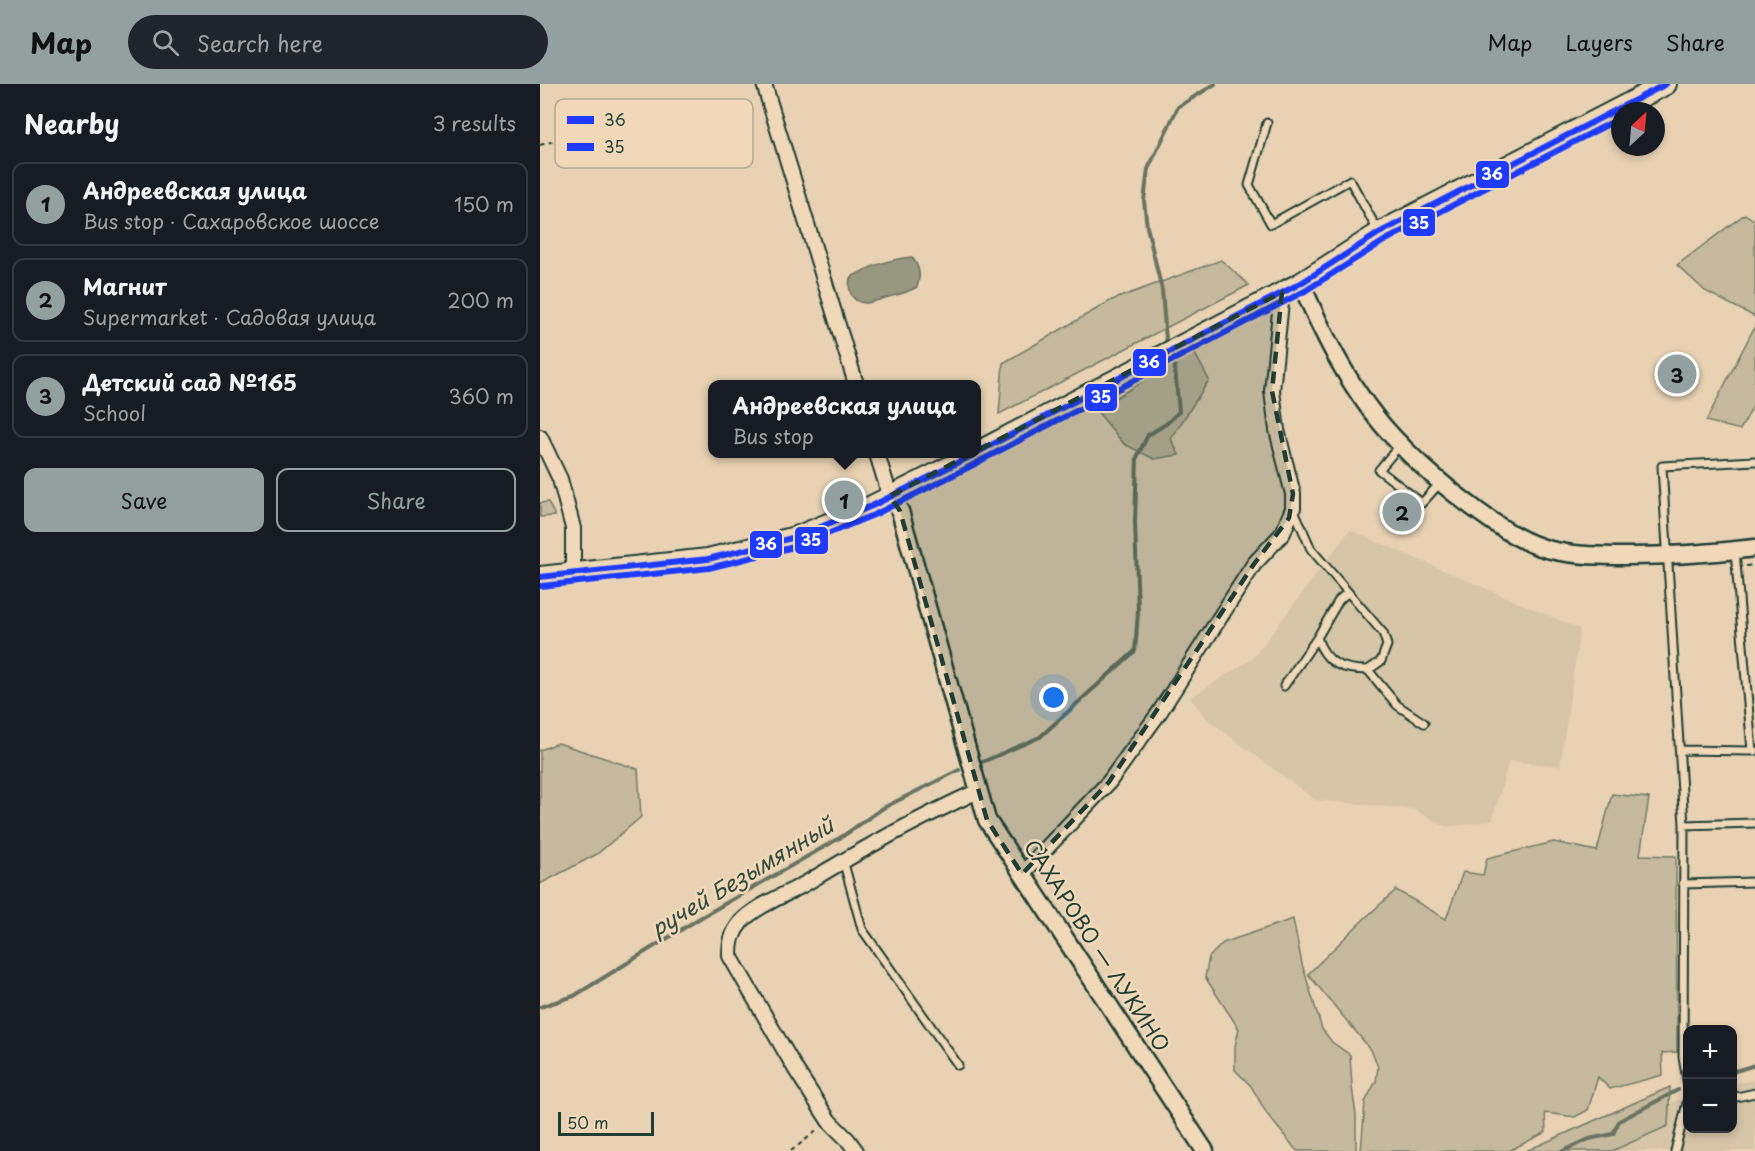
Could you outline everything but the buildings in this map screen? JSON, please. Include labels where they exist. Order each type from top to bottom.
[{"type":"main road","points":[[981,450],[1301,283],[1379,233],[1666,84]]},
{"type":"main road","points":[[540,576],[708,559],[796,537],[890,496],[966,458]]},
{"type":"street","points":[[764,84],[855,380]]},
{"type":"street","points":[[1301,283],[1316,319],[1343,368],[1374,415],[1400,445],[1440,482],[1510,533],[1549,550],[1585,556],[1668,556],[1755,548]]},
{"type":"street","points":[[1022,874],[1116,773],[1159,713],[1254,564],[1284,533],[1293,508],[1293,494],[1277,430],[1272,391],[1282,292]]},
{"type":"street","points":[[540,437],[560,479],[573,528],[573,572]]},
{"type":"street","points":[[879,458],[890,496]]},
{"type":"street","name":"САХАРОВО — ЛУКИНО","points":[[890,496],[900,511],[987,820],[1205,1151]]},
{"type":"street","points":[[856,1151],[829,1121],[796,1070],[730,956],[731,940],[743,920],[759,909],[921,817],[978,791]]},
{"type":"lane","points":[[1267,123],[1250,185],[1271,224],[1350,180],[1379,233]]},
{"type":"lane","points":[[1400,445],[1379,470],[1422,504],[1440,482]]},
{"type":"lane","points":[[1687,1079],[1683,1057],[1683,825],[1680,750],[1662,466],[1755,461]]},
{"type":"lane","points":[[1293,508],[1311,549],[1383,633],[1387,645],[1381,661],[1368,670],[1352,670],[1334,663],[1322,651],[1317,638]]},
{"type":"lane","points":[[1680,750],[1754,751],[1735,550]]},
{"type":"lane","points":[[1284,686],[1317,638],[1339,600],[1347,593]]},
{"type":"lane","points":[[1368,670],[1397,705],[1424,723]]},
{"type":"lane","points":[[1683,825],[1755,823]]},
{"type":"lane","points":[[843,860],[861,929],[958,1065]]},
{"type":"lane","points":[[1683,884],[1755,882]]},
{"type":"lane","points":[[1737,1097],[1755,1093]]},
{"type":"lane","points":[[1675,1151],[1683,1121]]},
{"type":"path","points":[[540,145],[555,141]]},
{"type":"path","points":[[792,1151],[829,1121]]},
{"type":"highlighted area","points":[[1282,292],[1272,391],[1293,494],[1289,518],[1254,564],[1109,782],[1022,874],[987,820],[900,511],[890,496]]},
{"type":"shaded area","points":[[1745,214],[1755,221],[1755,317],[1705,291],[1677,265]]},
{"type":"shaded area","points":[[912,257],[919,272],[917,287],[870,303],[860,302],[853,298],[849,286],[850,278],[880,264]]},
{"type":"shaded area","points":[[1221,260],[1249,285],[999,414],[1003,363],[1112,300]]},
{"type":"shaded area","points":[[1755,326],[1755,403],[1740,430],[1706,421]]},
{"type":"shaded area","points":[[1193,350],[1209,380],[1171,439],[1179,455],[1154,459],[1124,444],[1096,410]]},
{"type":"shaded area","points":[[548,502],[555,516],[540,517],[540,503]]},
{"type":"shaded area","points":[[1350,530],[1580,629],[1560,766],[1509,761],[1492,821],[1446,827],[1413,809],[1315,800],[1207,719],[1190,698],[1253,658]]},
{"type":"shaded area","points":[[558,743],[638,769],[641,817],[597,854],[540,884],[540,750]]},
{"type":"shaded area","points":[[1612,794],[1649,798],[1640,855],[1676,856],[1677,1052],[1662,1053],[1663,1075],[1610,1089],[1598,1077],[1588,1110],[1575,1117],[1545,1113],[1546,1132],[1509,1151],[1361,1151],[1365,1102],[1376,1081],[1378,1067],[1371,1050],[1308,974],[1396,890],[1446,919],[1463,872],[1483,875],[1487,858],[1554,842],[1597,851]]},
{"type":"shaded area","points":[[1293,919],[1302,964],[1322,1029],[1332,1042],[1350,1055],[1356,1115],[1356,1151],[1297,1151],[1267,1114],[1251,1086],[1235,1070],[1235,1046],[1239,1029],[1205,977],[1209,957],[1223,943]]},
{"type":"shaded area","points":[[1755,1080],[1755,1151],[1574,1151],[1683,1097],[1683,1133],[1737,1133],[1737,1083]]},
{"type":"shaded area","points":[[1670,1087],[1668,1126],[1612,1151],[1526,1151]]},
{"type":"waterway","name":"ручей Безымянный","points":[[1166,340],[1162,290],[1147,227],[1144,201],[1148,169],[1178,107],[1215,84]]},
{"type":"waterway","name":"ручей Безымянный","points":[[980,763],[1040,737],[1135,651],[1138,612],[1135,522],[1137,457],[1148,435],[1166,424],[1179,412],[1174,359]]},
{"type":"waterway","name":"ручей Безымянный","points":[[540,1007],[574,996],[700,918],[843,836],[883,808],[959,770]]},
{"type":"waterway","points":[[1737,1070],[1755,1065]]},
{"type":"waterway","points":[[1563,1151],[1589,1139],[1613,1134],[1619,1121],[1678,1090]]},
{"type":"transit line","name":"36","points":[[981,450],[1301,283],[1379,233],[1666,84]]},
{"type":"transit line","name":"35","points":[[980,461],[1305,291],[1384,241],[1611,123]]},
{"type":"transit line","name":"36","points":[[540,577],[708,559],[796,537],[872,506],[967,458]]},
{"type":"transit line","name":"35","points":[[541,586],[709,568],[798,546],[876,514],[979,462]]},
{"type":"place","name":"Детский сад №165","points":[[1677,374]]},
{"type":"place","name":"Андреевская улица","points":[[844,500]]},
{"type":"place","name":"Магнит","points":[[1402,512]]}]
